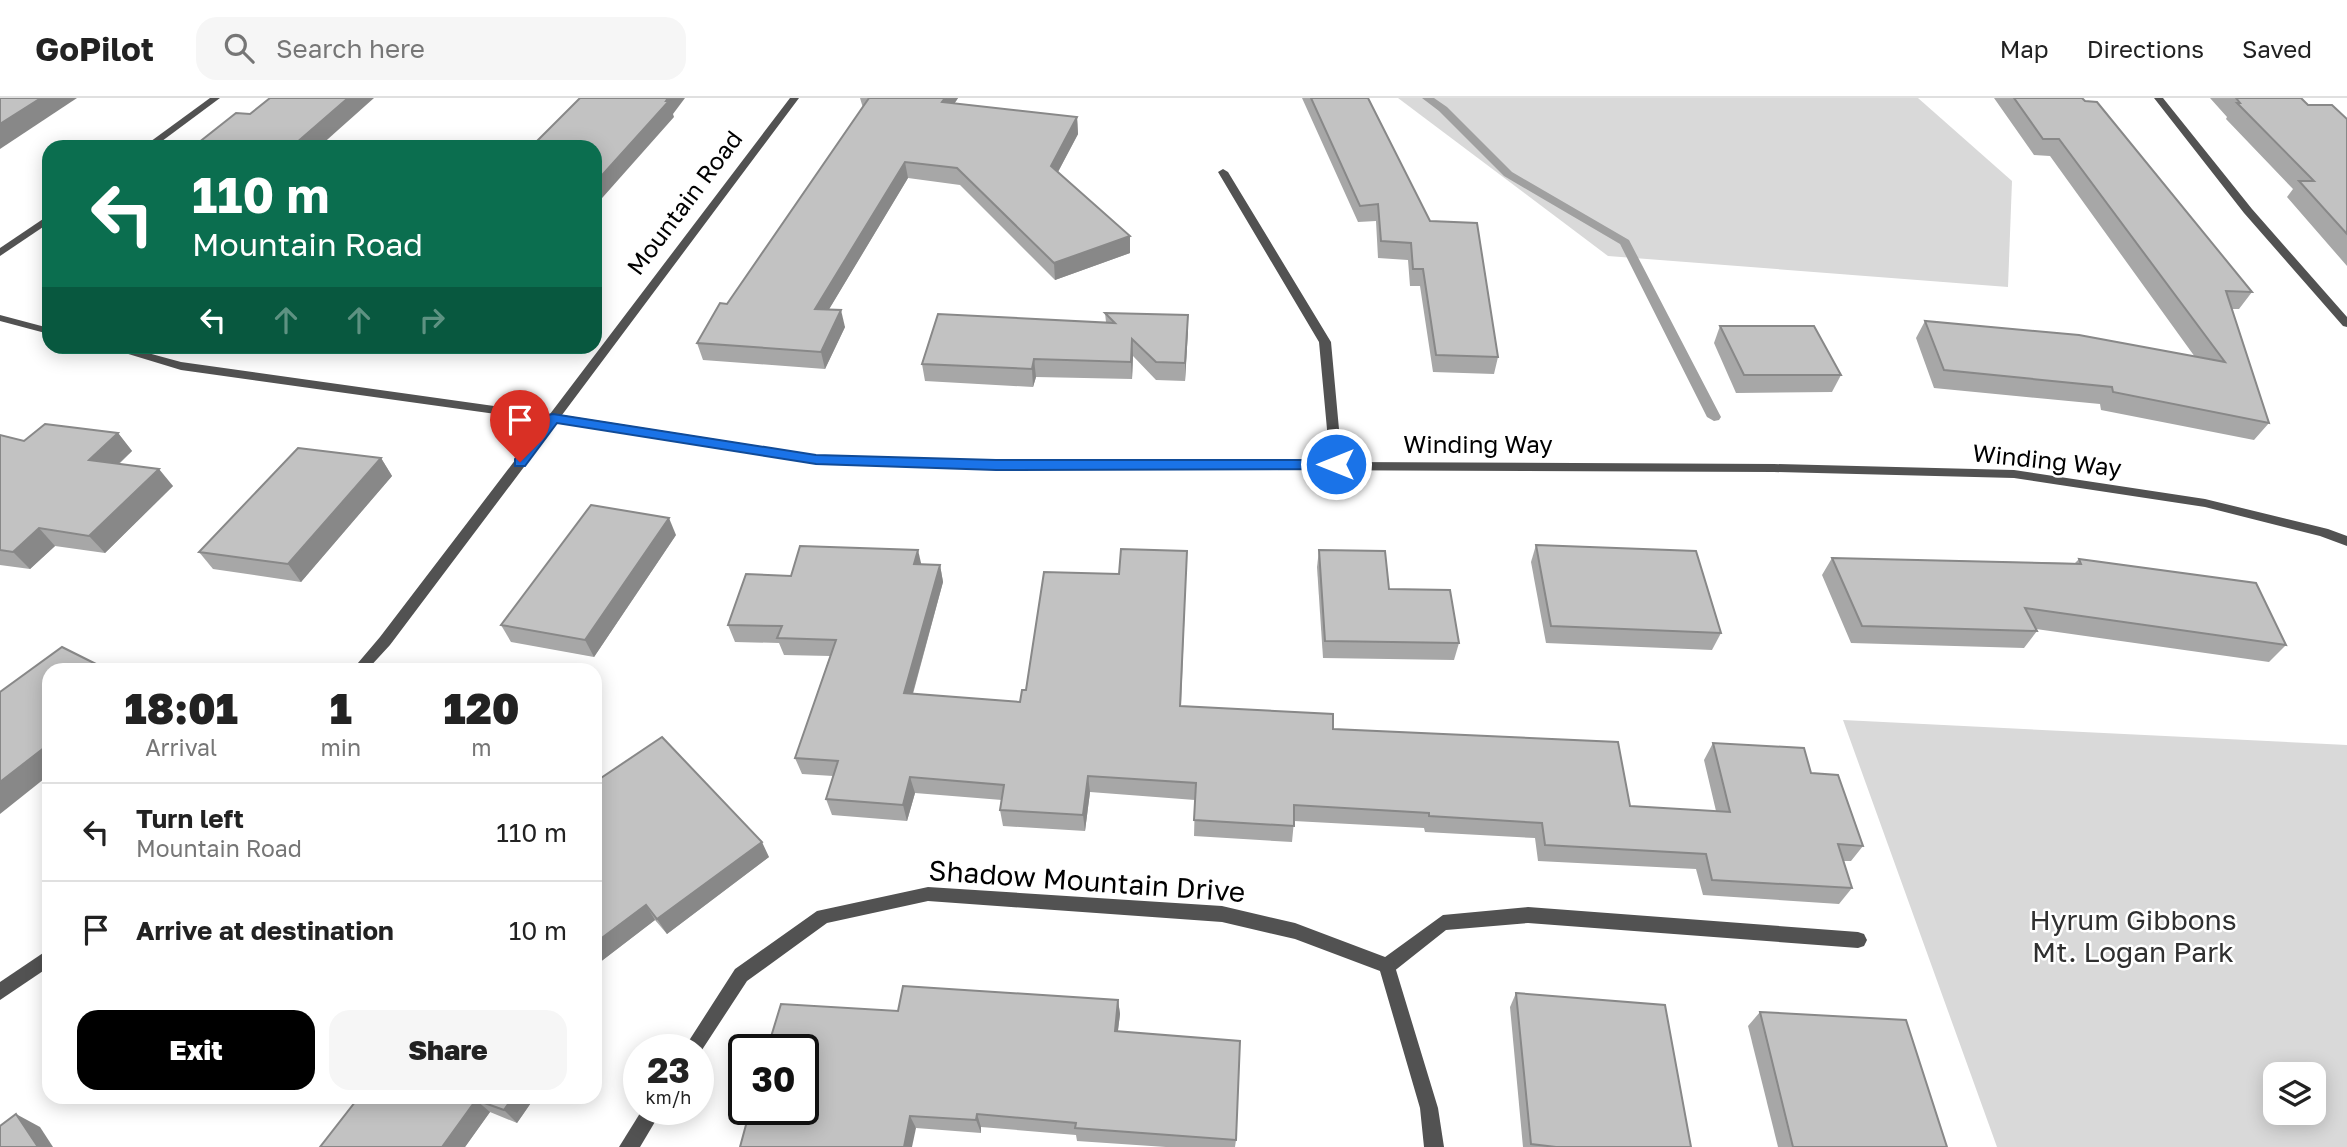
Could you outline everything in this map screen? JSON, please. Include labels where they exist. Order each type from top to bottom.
[{"type":"street","points":[[158,140],[216,98]]},
{"type":"street","name":"Mountain Road","points":[[602,353],[795,98]]},
{"type":"street","points":[[2158,98],[2248,211],[2347,324]]},
{"type":"street","points":[[1223,172],[1325,342],[1336,464]]},
{"type":"street","points":[[0,253],[42,223]]},
{"type":"street","points":[[0,318],[42,329]]},
{"type":"street","name":"Winding Way","points":[[137,354],[181,366],[553,418],[816,459],[996,465],[1336,464],[1774,468],[2014,474],[2205,503],[2323,532],[2347,541]]},
{"type":"street","name":"Mountain Road","points":[[365,663],[601,354]]},
{"type":"street","name":"Shadow Mountain Drive","points":[[702,1034],[741,975],[823,916],[928,894],[1222,914],[1294,932],[1387,965]]},
{"type":"street","points":[[1434,1147],[1429,1108],[1387,965],[1443,923],[1528,915],[1858,940]]},
{"type":"street","points":[[0,992],[42,962]]},
{"type":"street","points":[[629,1147],[643,1125]]},
{"type":"green space","points":[[1398,98],[1918,98],[2012,181],[2008,287],[1608,256]]},
{"type":"green space","name":"Hyrum Gibbons Mt. Logan Park","points":[[1843,720],[2347,745],[2347,1147],[1997,1147]]},
{"type":"building","points":[[0,98],[41,98],[0,124]]},
{"type":"building","points":[[270,98],[348,98],[300,140],[202,140],[236,113],[250,114]]},
{"type":"building","points":[[580,98],[668,98],[666,101],[669,101],[602,175],[602,140],[538,140]]},
{"type":"building","points":[[869,98],[945,98],[942,102],[1077,117],[1051,166],[1130,236],[1054,263],[957,168],[905,162],[815,309],[841,310],[821,352],[697,343],[720,303],[727,304]]},
{"type":"building","points":[[1311,98],[1368,98],[1430,221],[1477,223],[1498,357],[1436,355],[1423,269],[1413,269],[1411,243],[1381,241],[1378,204],[1360,206]]},
{"type":"building","points":[[2014,98],[2082,98],[2085,101],[2097,102],[2252,292],[2226,291],[2269,423],[2113,392],[2112,387],[1944,370],[1925,321],[2079,335],[2225,362],[2059,139],[2043,139]]},
{"type":"building","points":[[2236,98],[2301,98],[2308,105],[2332,105],[2347,119],[2347,234],[2299,181],[2314,181],[2237,103],[2240,103]]},
{"type":"building","points":[[1105,313],[1188,315],[1185,363],[1156,362],[1132,339],[1131,362],[1034,359],[1032,369],[922,364],[938,314],[1115,323]]},
{"type":"building","points":[[1720,326],[1814,326],[1841,375],[1744,375]]},
{"type":"building","points":[[45,424],[118,433],[89,460],[159,469],[89,536],[39,528],[13,552],[0,550],[0,435],[24,441]]},
{"type":"building","points":[[298,448],[381,458],[288,564],[199,552]]},
{"type":"building","points":[[591,505],[669,518],[585,640],[501,625]]},
{"type":"building","points":[[1536,545],[1696,551],[1721,633],[1551,626]]},
{"type":"building","points":[[800,546],[918,550],[914,564],[940,565],[904,693],[1020,702],[1022,690],[1026,690],[1044,572],[1119,574],[1121,549],[1187,551],[1180,706],[1333,714],[1333,729],[1618,742],[1630,806],[1730,812],[1713,743],[1804,748],[1811,773],[1838,775],[1863,846],[1838,844],[1852,888],[1712,880],[1706,854],[1545,845],[1542,823],[1294,805],[1294,826],[1194,820],[1196,783],[1088,776],[1083,815],[1000,810],[1004,785],[910,777],[903,805],[826,799],[838,761],[795,758],[836,640],[777,638],[782,626],[728,625],[746,574],[791,576]]},
{"type":"building","points":[[1319,550],[1385,551],[1389,589],[1450,590],[1459,643],[1325,641]]},
{"type":"building","points":[[1832,558],[2081,564],[2079,559],[2256,583],[2286,645],[2025,608],[2037,631],[1862,626]]},
{"type":"building","points":[[62,647],[94,663],[42,663],[42,749],[0,782],[0,692]]},
{"type":"building","points":[[662,737],[762,842],[657,919],[646,905],[602,938],[602,777]]},
{"type":"building","points":[[903,986],[1118,1000],[1115,1031],[1240,1041],[1236,1140],[1075,1128],[1076,1123],[977,1114],[976,1120],[910,1116],[904,1147],[740,1147],[746,1125],[819,1125],[819,1034],[772,1034],[781,1004],[898,1011]]},
{"type":"building","points":[[1516,993],[1665,1005],[1691,1147],[1556,1147],[1531,1144]]},
{"type":"building","points":[[1760,1012],[1906,1020],[1947,1147],[1793,1147]]},
{"type":"building","points":[[354,1104],[473,1104],[442,1147],[320,1147]]},
{"type":"building","points":[[487,1104],[508,1104],[504,1110]]},
{"type":"building","points":[[16,1114],[38,1147],[0,1147],[0,1126]]},
{"type":"waterway","points":[[1427,98],[1443,109],[1508,174],[1625,242],[1714,417]]},
{"type":"route","points":[[520,462],[553,418],[816,459],[996,465],[1336,464]]}]
